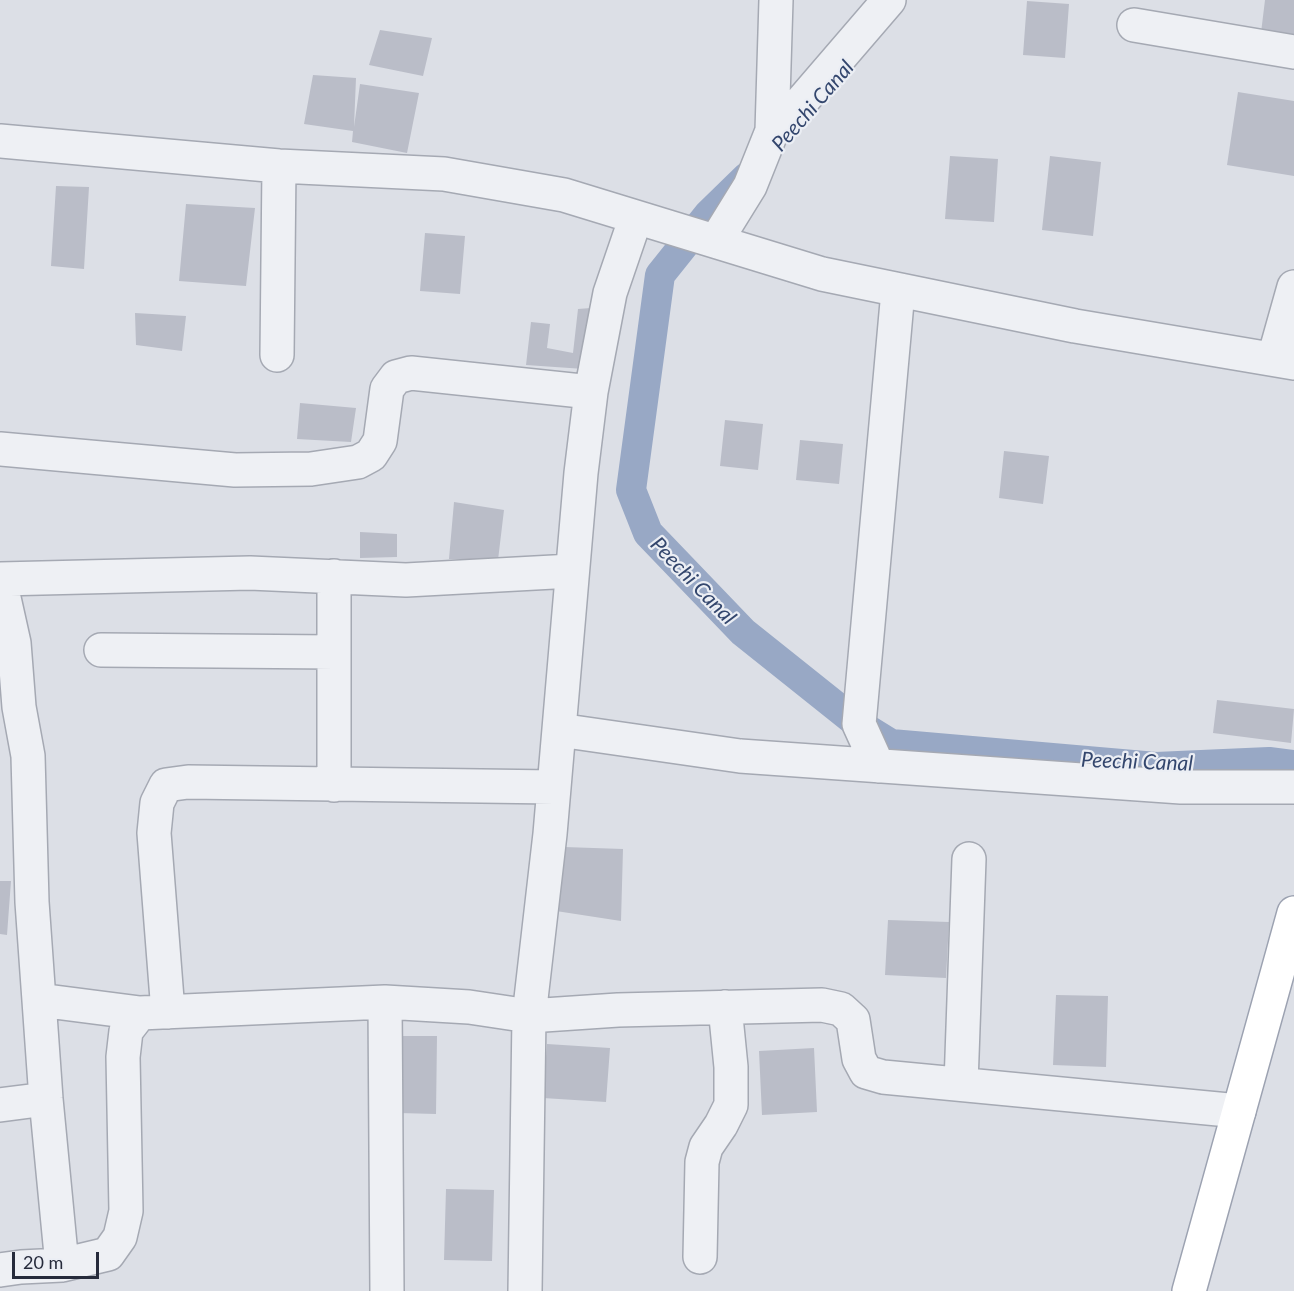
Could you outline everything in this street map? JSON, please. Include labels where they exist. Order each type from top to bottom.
[{"type":"main road","points":[[1189,1291],[1239,1111],[1287,961],[1294,913]]},
{"type":"street","points":[[714,240],[750,186],[767,141],[776,0]]},
{"type":"street","points":[[767,141],[889,0]]},
{"type":"street","points":[[1134,25],[1294,52]]},
{"type":"street","points":[[0,141],[279,166],[444,174],[564,195],[822,274],[898,291],[1075,326],[1284,360],[1294,287]]},
{"type":"street","points":[[277,355],[279,166]]},
{"type":"street","points":[[525,1291],[529,1016],[550,834],[581,473],[591,392],[610,293],[636,217]]},
{"type":"street","points":[[878,766],[859,724],[898,291]]},
{"type":"street","points":[[0,449],[235,470],[311,469],[358,462],[371,455],[380,441],[387,389],[396,377],[411,373],[591,392]]},
{"type":"street","points":[[62,1265],[46,1099],[32,902],[28,756],[9,707],[14,643],[0,580],[250,573],[406,579],[572,571]]},
{"type":"street","points":[[334,576],[334,785]]},
{"type":"street","points":[[101,650],[334,652]]},
{"type":"street","points":[[559,730],[740,756],[1181,788],[1294,787]]},
{"type":"street","points":[[154,1012],[154,833],[157,803],[166,785],[188,782],[554,787]]},
{"type":"street","points":[[961,1084],[969,859]]},
{"type":"street","points":[[39,1000],[154,1012],[385,1002],[469,1007],[529,1016],[618,1010],[822,1005],[841,1009],[853,1020],[859,1059],[866,1072],[883,1077],[1239,1111]]},
{"type":"street","points":[[385,1002],[387,1291]]},
{"type":"street","points":[[700,1257],[702,1162],[706,1147],[731,1105],[731,1067],[725,1007]]},
{"type":"street","points":[[0,1270],[62,1265],[108,1254],[120,1237],[126,1211],[123,1057],[126,1030],[154,1012]]},
{"type":"street","points":[[0,1105],[46,1099]]},
{"type":"building","points":[[1265,0],[1294,0],[1294,45],[1260,41]]},
{"type":"building","points":[[1027,1],[1069,4],[1065,58],[1023,55]]},
{"type":"building","points":[[380,30],[432,38],[423,76],[369,65]]},
{"type":"building","points":[[313,75],[356,78],[354,127],[360,84],[419,93],[407,153],[352,142],[353,131],[304,124]]},
{"type":"building","points":[[1238,92],[1294,101],[1294,176],[1227,165]]},
{"type":"building","points":[[950,156],[998,159],[994,222],[945,219]]},
{"type":"building","points":[[1050,156],[1101,162],[1093,236],[1042,230]]},
{"type":"building","points":[[56,186],[89,187],[84,269],[51,266]]},
{"type":"building","points":[[186,204],[255,208],[246,286],[179,281]]},
{"type":"building","points":[[425,233],[465,236],[460,294],[420,291]]},
{"type":"building","points":[[591,308],[584,369],[526,365],[531,322],[550,324],[547,348],[573,353],[578,309]]},
{"type":"building","points":[[135,313],[186,316],[182,351],[136,345]]},
{"type":"building","points":[[300,403],[356,408],[351,442],[297,439]]},
{"type":"building","points":[[725,420],[763,424],[758,470],[720,466]]},
{"type":"building","points":[[800,440],[843,444],[839,484],[796,480]]},
{"type":"building","points":[[1004,451],[1049,456],[1043,504],[999,498]]},
{"type":"building","points":[[454,502],[504,510],[498,560],[449,559]]},
{"type":"building","points":[[360,532],[397,534],[397,557],[360,558]]},
{"type":"building","points":[[1217,700],[1294,709],[1291,743],[1213,733]]},
{"type":"building","points":[[564,847],[623,849],[621,921],[556,911]]},
{"type":"building","points":[[0,881],[11,881],[7,935],[0,934]]},
{"type":"building","points":[[888,920],[949,922],[946,978],[885,975]]},
{"type":"building","points":[[1056,995],[1108,996],[1106,1067],[1053,1065]]},
{"type":"building","points":[[401,1036],[437,1036],[436,1114],[399,1113]]},
{"type":"building","points":[[547,1044],[610,1048],[606,1102],[543,1098]]},
{"type":"building","points":[[814,1048],[817,1112],[762,1115],[759,1051]]},
{"type":"building","points":[[446,1189],[494,1190],[492,1261],[444,1260]]},
{"type":"waterway","name":"Peechi Canal","points":[[747,177],[708,215],[660,275],[631,490],[648,533],[743,632],[857,723],[891,744],[1156,767],[1269,762],[1294,765]]}]
